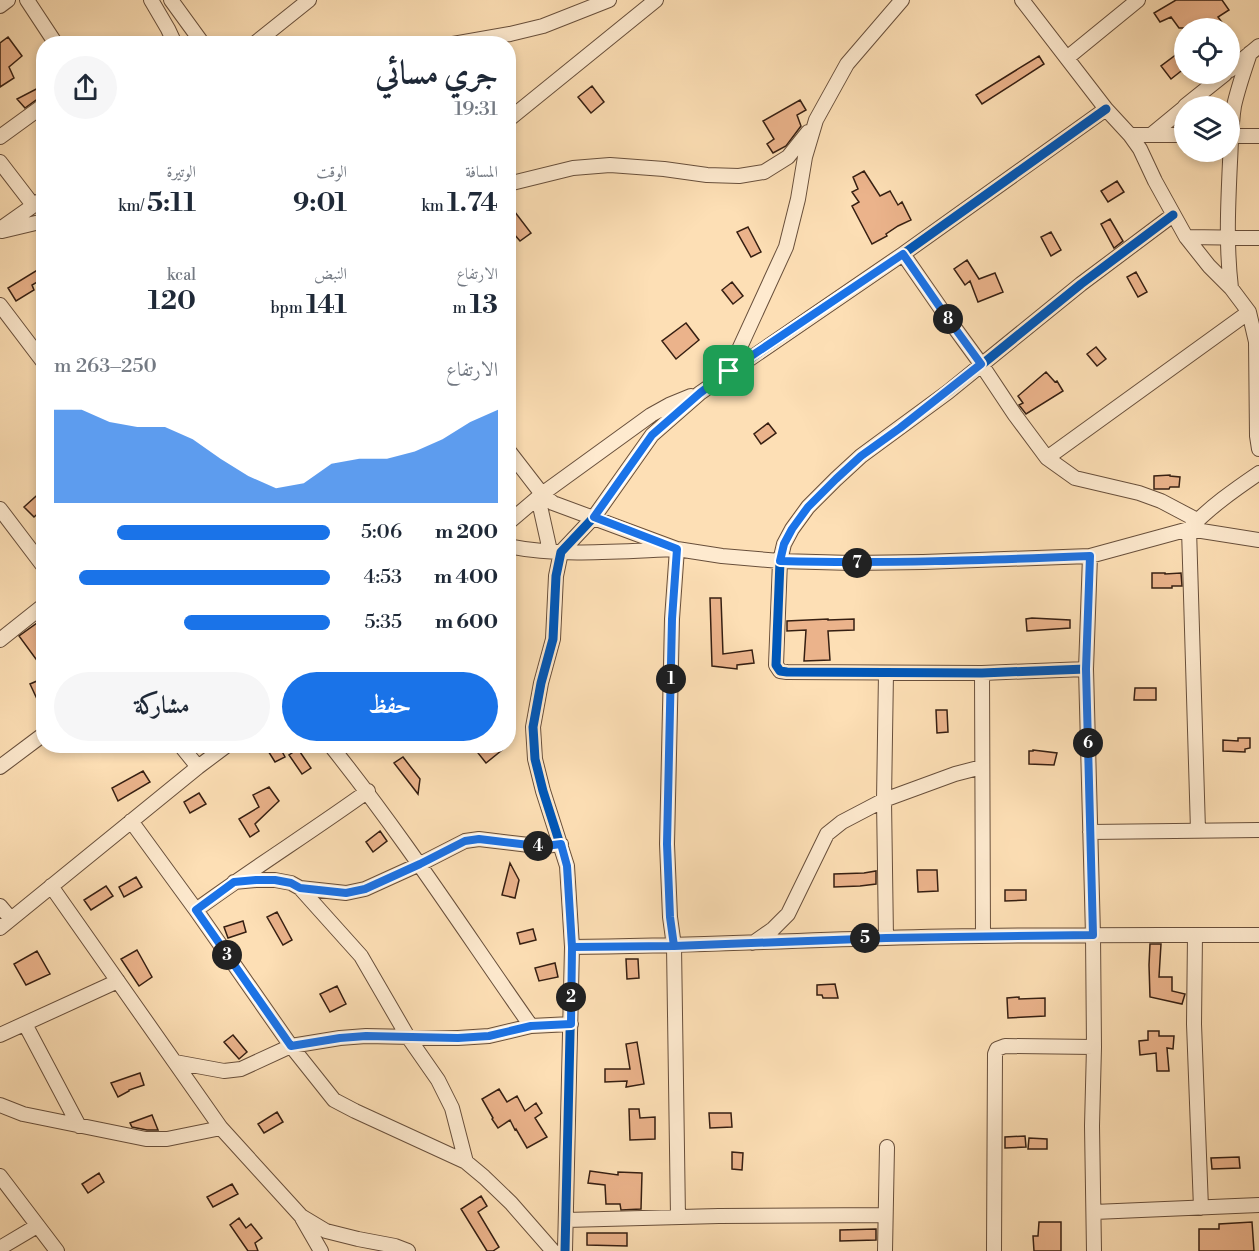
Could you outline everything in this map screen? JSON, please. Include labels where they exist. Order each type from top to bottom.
[{"type":"street","points":[[0,6],[8,0]]},
{"type":"street","points":[[27,0],[51,36]]},
{"type":"street","points":[[151,0],[171,36]]},
{"type":"street","points":[[171,0],[197,36]]},
{"type":"street","points":[[264,36],[309,0]]},
{"type":"street","points":[[499,36],[543,26],[609,0]]},
{"type":"street","points":[[516,114],[656,0]]},
{"type":"street","points":[[516,181],[573,168],[610,165],[707,175],[739,176],[764,172],[788,157],[804,139],[847,64],[902,0]]},
{"type":"street","points":[[1022,0],[1106,109],[1130,135],[1186,237],[1249,312],[1257,342],[1256,400],[1259,449]]},
{"type":"street","points":[[1067,58],[1138,0]]},
{"type":"street","points":[[1240,62],[1255,49]]},
{"type":"street","points":[[1237,96],[1239,85],[1255,49]]},
{"type":"street","points":[[1198,96],[1213,84]]},
{"type":"street","points":[[556,552],[594,517],[652,435],[700,393],[903,254],[1106,109]]},
{"type":"street","points":[[0,137],[36,111]]},
{"type":"street","points":[[1151,135],[1174,116]]},
{"type":"street","points":[[729,371],[786,247],[798,199],[805,157],[816,120]]},
{"type":"street","points":[[1130,135],[1174,135]]},
{"type":"street","points":[[1240,136],[1259,136]]},
{"type":"street","points":[[0,162],[36,200]]},
{"type":"street","points":[[1230,162],[1228,265],[1231,288]]},
{"type":"street","points":[[0,230],[36,203]]},
{"type":"street","points":[[1086,669],[982,673],[780,671],[776,665],[780,561],[784,544],[808,507],[861,456],[1173,215]]},
{"type":"street","points":[[0,230],[36,223]]},
{"type":"street","points":[[1186,237],[1259,238]]},
{"type":"street","points":[[903,254],[1047,458],[1075,478],[1139,493],[1161,501],[1193,525],[1259,540]]},
{"type":"street","points":[[0,305],[36,344]]},
{"type":"street","points":[[1047,458],[1249,312]]},
{"type":"street","points":[[516,516],[540,496],[651,415],[700,393]]},
{"type":"street","points":[[516,462],[540,496],[556,552],[553,639],[541,683],[533,727],[535,759],[567,866],[572,947],[565,1251]]},
{"type":"street","points":[[516,548],[556,552],[677,549],[780,561],[852,563],[1090,556],[1193,525],[1227,495],[1259,472]]},
{"type":"street","points":[[540,496],[677,549]]},
{"type":"street","points":[[0,509],[36,556]]},
{"type":"street","points":[[1193,525],[1198,830]]},
{"type":"street","points":[[677,549],[672,619],[667,844],[670,917],[674,946],[678,1216]]},
{"type":"street","points":[[1090,556],[1086,669],[1093,935],[1094,1251]]},
{"type":"street","points":[[0,640],[36,611]]},
{"type":"street","points":[[886,673],[884,800],[886,938]]},
{"type":"street","points":[[982,673],[983,936]]},
{"type":"street","points":[[0,767],[36,740]]},
{"type":"street","points":[[187,753],[198,767]]},
{"type":"street","points":[[0,906],[5,924],[217,753]]},
{"type":"street","points":[[337,753],[368,791],[420,864],[531,1026]]},
{"type":"street","points":[[753,943],[773,929],[788,914],[827,834],[842,822],[884,800],[955,774],[982,767]]},
{"type":"street","points":[[196,910],[368,791]]},
{"type":"street","points":[[132,820],[291,1046],[334,1100],[466,1162],[511,1203],[553,1251]]},
{"type":"street","points":[[1090,832],[1259,830]]},
{"type":"street","points":[[300,888],[346,893],[365,889],[465,841],[479,839],[537,846],[561,844]]},
{"type":"street","points":[[234,882],[275,880],[291,883],[300,888],[361,956],[408,1037],[438,1080],[452,1108],[466,1162]]},
{"type":"street","points":[[51,886],[221,1128],[301,1216],[321,1251]]},
{"type":"street","points":[[1195,935],[1194,1024],[1202,1208]]},
{"type":"street","points":[[572,947],[983,936],[1259,935]]},
{"type":"street","points":[[0,1035],[118,981]]},
{"type":"street","points":[[25,1024],[79,1125]]},
{"type":"street","points":[[175,1062],[224,1071],[241,1069],[291,1046],[340,1038],[366,1036],[458,1038],[489,1036],[531,1026],[571,1024]]},
{"type":"street","points":[[994,1251],[997,1049],[1005,1046],[1094,1047]]},
{"type":"street","points":[[0,1105],[23,1114],[146,1139],[167,1139],[221,1128]]},
{"type":"street","points":[[885,1251],[887,1147]]},
{"type":"street","points":[[1,1179],[57,1251]]},
{"type":"street","points":[[1094,1212],[1259,1205]]},
{"type":"street","points":[[566,1220],[678,1216],[885,1215]]},
{"type":"street","points":[[301,1216],[326,1231],[408,1251]]},
{"type":"street","points":[[0,1248],[37,1226]]},
{"type":"building","points":[[1176,0],[1222,0],[1229,10],[1219,18],[1174,18],[1174,21],[1171,17],[1160,22],[1154,13]]},
{"type":"building","points":[[8,37],[22,56],[9,67],[14,78],[0,87],[0,43]]},
{"type":"building","points":[[1039,56],[1044,64],[982,104],[976,95]]},
{"type":"building","points":[[1174,56],[1174,77],[1171,79],[1161,66]]},
{"type":"building","points":[[592,86],[604,102],[591,113],[578,97]]},
{"type":"building","points":[[36,89],[36,100],[25,108],[17,99]]},
{"type":"building","points":[[800,100],[806,110],[797,115],[801,126],[786,146],[773,153],[767,144],[774,139],[763,121]]},
{"type":"building","points":[[864,171],[880,196],[890,191],[898,205],[902,202],[911,220],[872,244],[852,206],[859,202],[852,192],[858,189],[853,177]]},
{"type":"building","points":[[1117,181],[1124,192],[1108,202],[1101,191]]},
{"type":"building","points":[[516,213],[531,233],[520,241],[516,236]]},
{"type":"building","points":[[1110,219],[1123,241],[1114,248],[1101,224]]},
{"type":"building","points":[[748,227],[761,252],[751,257],[737,232]]},
{"type":"building","points":[[1051,232],[1061,250],[1051,256],[1041,237]]},
{"type":"building","points":[[967,260],[979,279],[995,273],[1003,292],[978,302],[970,281],[965,285],[954,269]]},
{"type":"building","points":[[36,271],[36,283],[32,285],[34,290],[16,301],[8,288]]},
{"type":"building","points":[[1136,272],[1147,292],[1138,297],[1127,277]]},
{"type":"building","points":[[732,282],[743,296],[733,304],[722,290]]},
{"type":"building","points":[[686,323],[699,340],[676,359],[662,341]]},
{"type":"building","points":[[1096,347],[1106,359],[1097,366],[1087,354]]},
{"type":"building","points":[[1046,372],[1055,382],[1057,381],[1063,391],[1026,414],[1019,405],[1023,403],[1018,396]]},
{"type":"building","points":[[768,423],[776,433],[761,444],[754,434]]},
{"type":"building","points":[[1154,476],[1180,477],[1179,487],[1154,489]]},
{"type":"building","points":[[36,496],[36,515],[34,517],[24,507]]},
{"type":"building","points":[[1152,573],[1181,573],[1182,586],[1152,588]]},
{"type":"building","points":[[710,598],[721,598],[723,654],[752,650],[754,663],[737,665],[737,669],[712,666]]},
{"type":"building","points":[[854,619],[854,630],[828,631],[830,660],[804,661],[806,630],[787,631],[787,621]]},
{"type":"building","points":[[1026,619],[1070,620],[1070,628],[1027,631]]},
{"type":"building","points":[[36,624],[36,659],[19,636]]},
{"type":"building","points":[[36,681],[36,697],[30,684]]},
{"type":"building","points":[[1135,688],[1156,688],[1156,700],[1134,700]]},
{"type":"building","points":[[936,710],[947,710],[948,732],[937,733]]},
{"type":"building","points":[[1238,738],[1250,738],[1250,748],[1245,749],[1245,752],[1223,751],[1223,740],[1238,741]]},
{"type":"building","points":[[1029,751],[1057,753],[1054,765],[1029,764]]},
{"type":"building","points":[[269,753],[283,753],[285,757],[275,762]]},
{"type":"building","points":[[301,753],[311,768],[302,774],[289,755]]},
{"type":"building","points":[[478,753],[498,753],[486,763]]},
{"type":"building","points":[[403,757],[420,779],[418,794],[394,763]]},
{"type":"building","points":[[143,771],[150,782],[118,801],[112,788]]},
{"type":"building","points":[[269,787],[279,801],[255,824],[259,831],[250,837],[239,819],[259,807],[253,795]]},
{"type":"building","points":[[199,793],[206,804],[190,813],[184,802]]},
{"type":"building","points":[[380,831],[387,841],[373,852],[366,842]]},
{"type":"building","points":[[510,863],[519,880],[515,898],[502,895]]},
{"type":"building","points":[[917,870],[937,870],[938,891],[918,892]]},
{"type":"building","points":[[876,871],[876,884],[834,887],[834,874]]},
{"type":"building","points":[[136,877],[142,887],[124,897],[119,887]]},
{"type":"building","points":[[106,886],[113,896],[91,910],[84,900]]},
{"type":"building","points":[[1005,890],[1026,890],[1026,900],[1005,901]]},
{"type":"building","points":[[277,912],[292,940],[283,945],[267,917]]},
{"type":"building","points":[[243,921],[246,932],[228,938],[224,927]]},
{"type":"building","points":[[533,929],[536,940],[520,944],[517,933]]},
{"type":"building","points":[[1150,944],[1161,944],[1159,977],[1172,977],[1172,991],[1185,994],[1182,1004],[1150,997]]},
{"type":"building","points":[[137,950],[152,977],[139,986],[121,959]]},
{"type":"building","points":[[37,951],[50,974],[26,985],[14,964]]},
{"type":"building","points":[[626,959],[638,959],[639,978],[627,979]]},
{"type":"building","points":[[555,963],[558,977],[539,981],[535,968]]},
{"type":"building","points":[[835,984],[838,998],[823,998],[822,995],[817,995],[817,985]]},
{"type":"building","points":[[337,986],[346,1004],[330,1012],[320,994]]},
{"type":"building","points":[[1019,997],[1019,999],[1045,998],[1045,1016],[1008,1018],[1007,998]]},
{"type":"building","points":[[1148,1031],[1159,1031],[1159,1036],[1174,1036],[1173,1049],[1167,1048],[1169,1071],[1157,1071],[1156,1053],[1140,1055],[1139,1041],[1148,1040]]},
{"type":"building","points":[[233,1035],[247,1052],[239,1059],[224,1042]]},
{"type":"building","points":[[637,1042],[644,1084],[626,1087],[627,1081],[605,1082],[605,1069],[630,1069],[626,1044]]},
{"type":"building","points":[[140,1073],[144,1085],[118,1097],[111,1083]]},
{"type":"building","points":[[499,1089],[507,1102],[517,1096],[525,1111],[536,1103],[542,1113],[535,1118],[547,1137],[527,1148],[510,1120],[498,1128],[482,1099]]},
{"type":"building","points":[[629,1109],[639,1109],[640,1118],[655,1117],[655,1139],[630,1140]]},
{"type":"building","points":[[277,1112],[283,1122],[264,1133],[258,1124]]},
{"type":"building","points":[[709,1113],[731,1113],[732,1127],[710,1128]]},
{"type":"building","points":[[152,1115],[158,1130],[132,1127],[130,1123]]},
{"type":"building","points":[[1025,1136],[1026,1147],[1005,1148],[1005,1137]]},
{"type":"building","points":[[1029,1138],[1047,1139],[1047,1149],[1028,1149]]},
{"type":"building","points":[[732,1152],[743,1153],[742,1170],[732,1169]]},
{"type":"building","points":[[1239,1157],[1240,1168],[1212,1169],[1211,1158]]},
{"type":"building","points":[[590,1171],[618,1175],[618,1172],[642,1173],[641,1209],[621,1210],[620,1204],[606,1204],[605,1185],[588,1183]]},
{"type":"building","points":[[99,1173],[104,1182],[88,1193],[82,1184]]},
{"type":"building","points":[[232,1184],[238,1194],[213,1207],[207,1197]]},
{"type":"building","points":[[481,1196],[487,1206],[478,1212],[499,1247],[493,1251],[487,1251],[461,1209]]},
{"type":"building","points":[[239,1218],[246,1228],[251,1224],[262,1238],[255,1243],[258,1251],[248,1251],[230,1225]]},
{"type":"building","points":[[1039,1222],[1061,1222],[1061,1251],[1034,1251],[1033,1236],[1038,1236]]},
{"type":"building","points":[[1252,1222],[1254,1251],[1199,1251],[1199,1229],[1219,1229],[1219,1224]]},
{"type":"building","points":[[876,1229],[876,1240],[840,1241],[840,1230]]},
{"type":"building","points":[[587,1233],[627,1233],[627,1246],[587,1245]]},
{"type":"cycle path","points":[[565,1251],[572,947],[567,866],[535,759],[533,727],[541,683],[553,639],[556,576],[561,552],[594,517],[652,435],[700,393],[903,254],[1106,109]]},
{"type":"cycle path","points":[[1086,669],[982,673],[780,671],[776,665],[780,561],[784,544],[808,507],[861,456],[948,392],[1081,284],[1173,215]]},
{"type":"route","points":[[729,371],[652,435],[594,517],[677,549],[672,619],[667,844],[670,917],[674,946],[572,947],[571,1024],[531,1026],[489,1036],[458,1038],[366,1036],[291,1046],[196,910],[234,882],[275,880],[291,883],[300,888],[325,892],[346,893],[365,889],[465,841],[479,839],[545,846],[561,844],[567,866],[572,947],[645,946],[674,946],[886,938],[1093,935],[1086,669],[1090,556],[923,562],[780,561],[784,544],[792,529],[808,507],[836,479],[861,456],[948,392],[981,364],[903,254],[729,371]]}]
